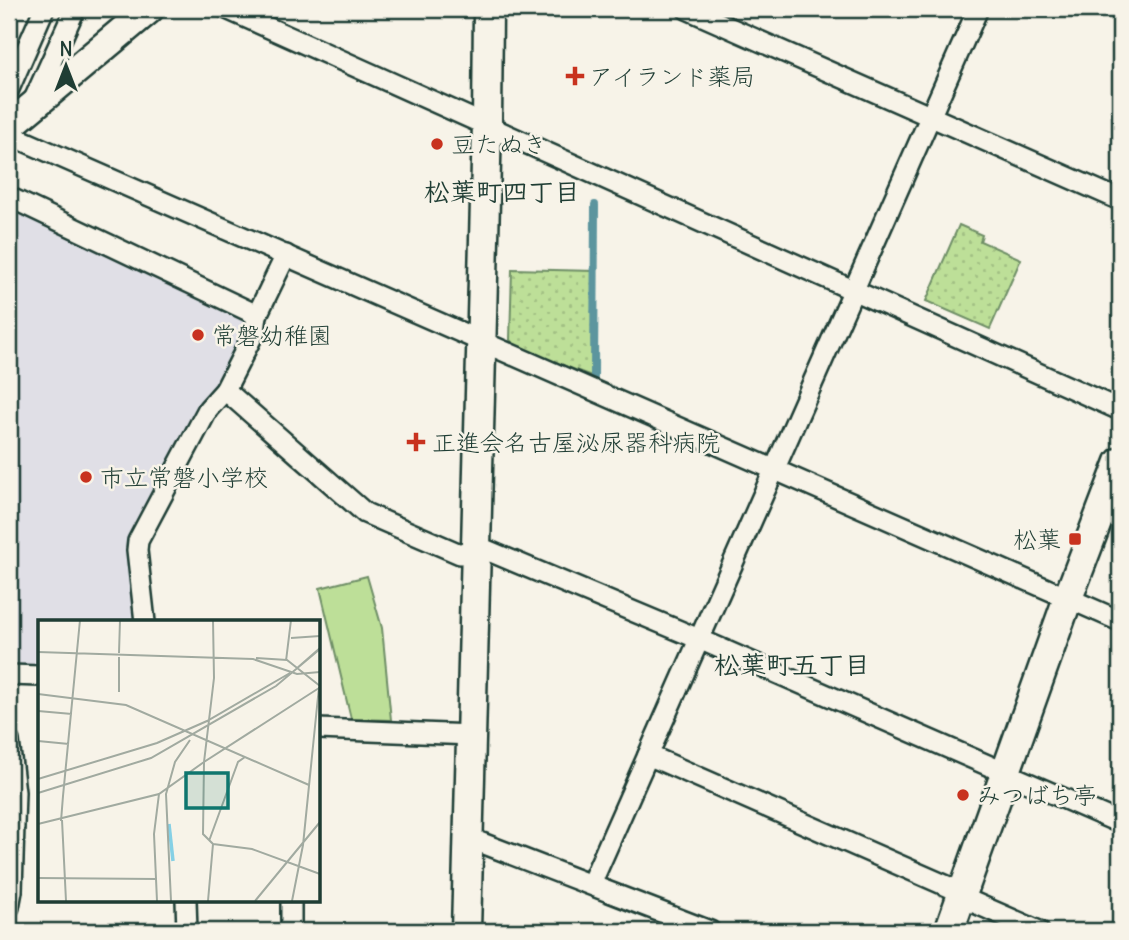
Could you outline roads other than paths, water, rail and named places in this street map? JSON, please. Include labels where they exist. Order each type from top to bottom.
[{"type":"street","points":[[44,9],[10,135],[1120,621]]},
{"type":"street","points":[[20,97],[75,9]]},
{"type":"street","points":[[20,97],[149,9]]},
{"type":"street","points":[[227,9],[1120,410]]},
{"type":"street","points":[[466,931],[488,9]]},
{"type":"street","points":[[687,9],[1120,200]]},
{"type":"street","points":[[591,884],[978,9]]},
{"type":"street","points":[[9,197],[257,315]]},
{"type":"street","points":[[145,620],[138,541],[208,409],[225,390],[256,331],[257,315],[286,255]]},
{"type":"street","points":[[225,390],[365,513],[460,554],[477,546],[699,639],[1120,823]]},
{"type":"street","points":[[949,931],[1068,598],[1120,462]]},
{"type":"street","points":[[9,675],[38,676]]},
{"type":"street","points":[[320,729],[471,735]]},
{"type":"street","points":[[9,741],[12,803],[12,891],[9,907]]},
{"type":"street","points":[[648,755],[1039,931]]},
{"type":"street","points":[[469,838],[710,931]]},
{"type":"street","points":[[186,902],[187,931]]},
{"type":"street","points":[[290,931],[291,902]]},
{"type":"waterway","points":[[594,377],[595,205]]},
{"type":"place","name":"アイランド薬局","points":[[575,76]]},
{"type":"place","name":"豆たぬき","points":[[437,144]]},
{"type":"place","name":"常磐幼稚園","points":[[198,335]]},
{"type":"place","name":"正進会名古屋泌尿器科病院","points":[[416,442]]},
{"type":"place","name":"市立常磐小学校","points":[[86,477]]},
{"type":"place","name":"松葉","points":[[1075,539]]},
{"type":"place","name":"みつばち亭","points":[[963,795]]},
{"type":"district","name":"松葉町四丁目","points":[[502,191]]},
{"type":"district","name":"松葉町五丁目","points":[[792,664]]}]
